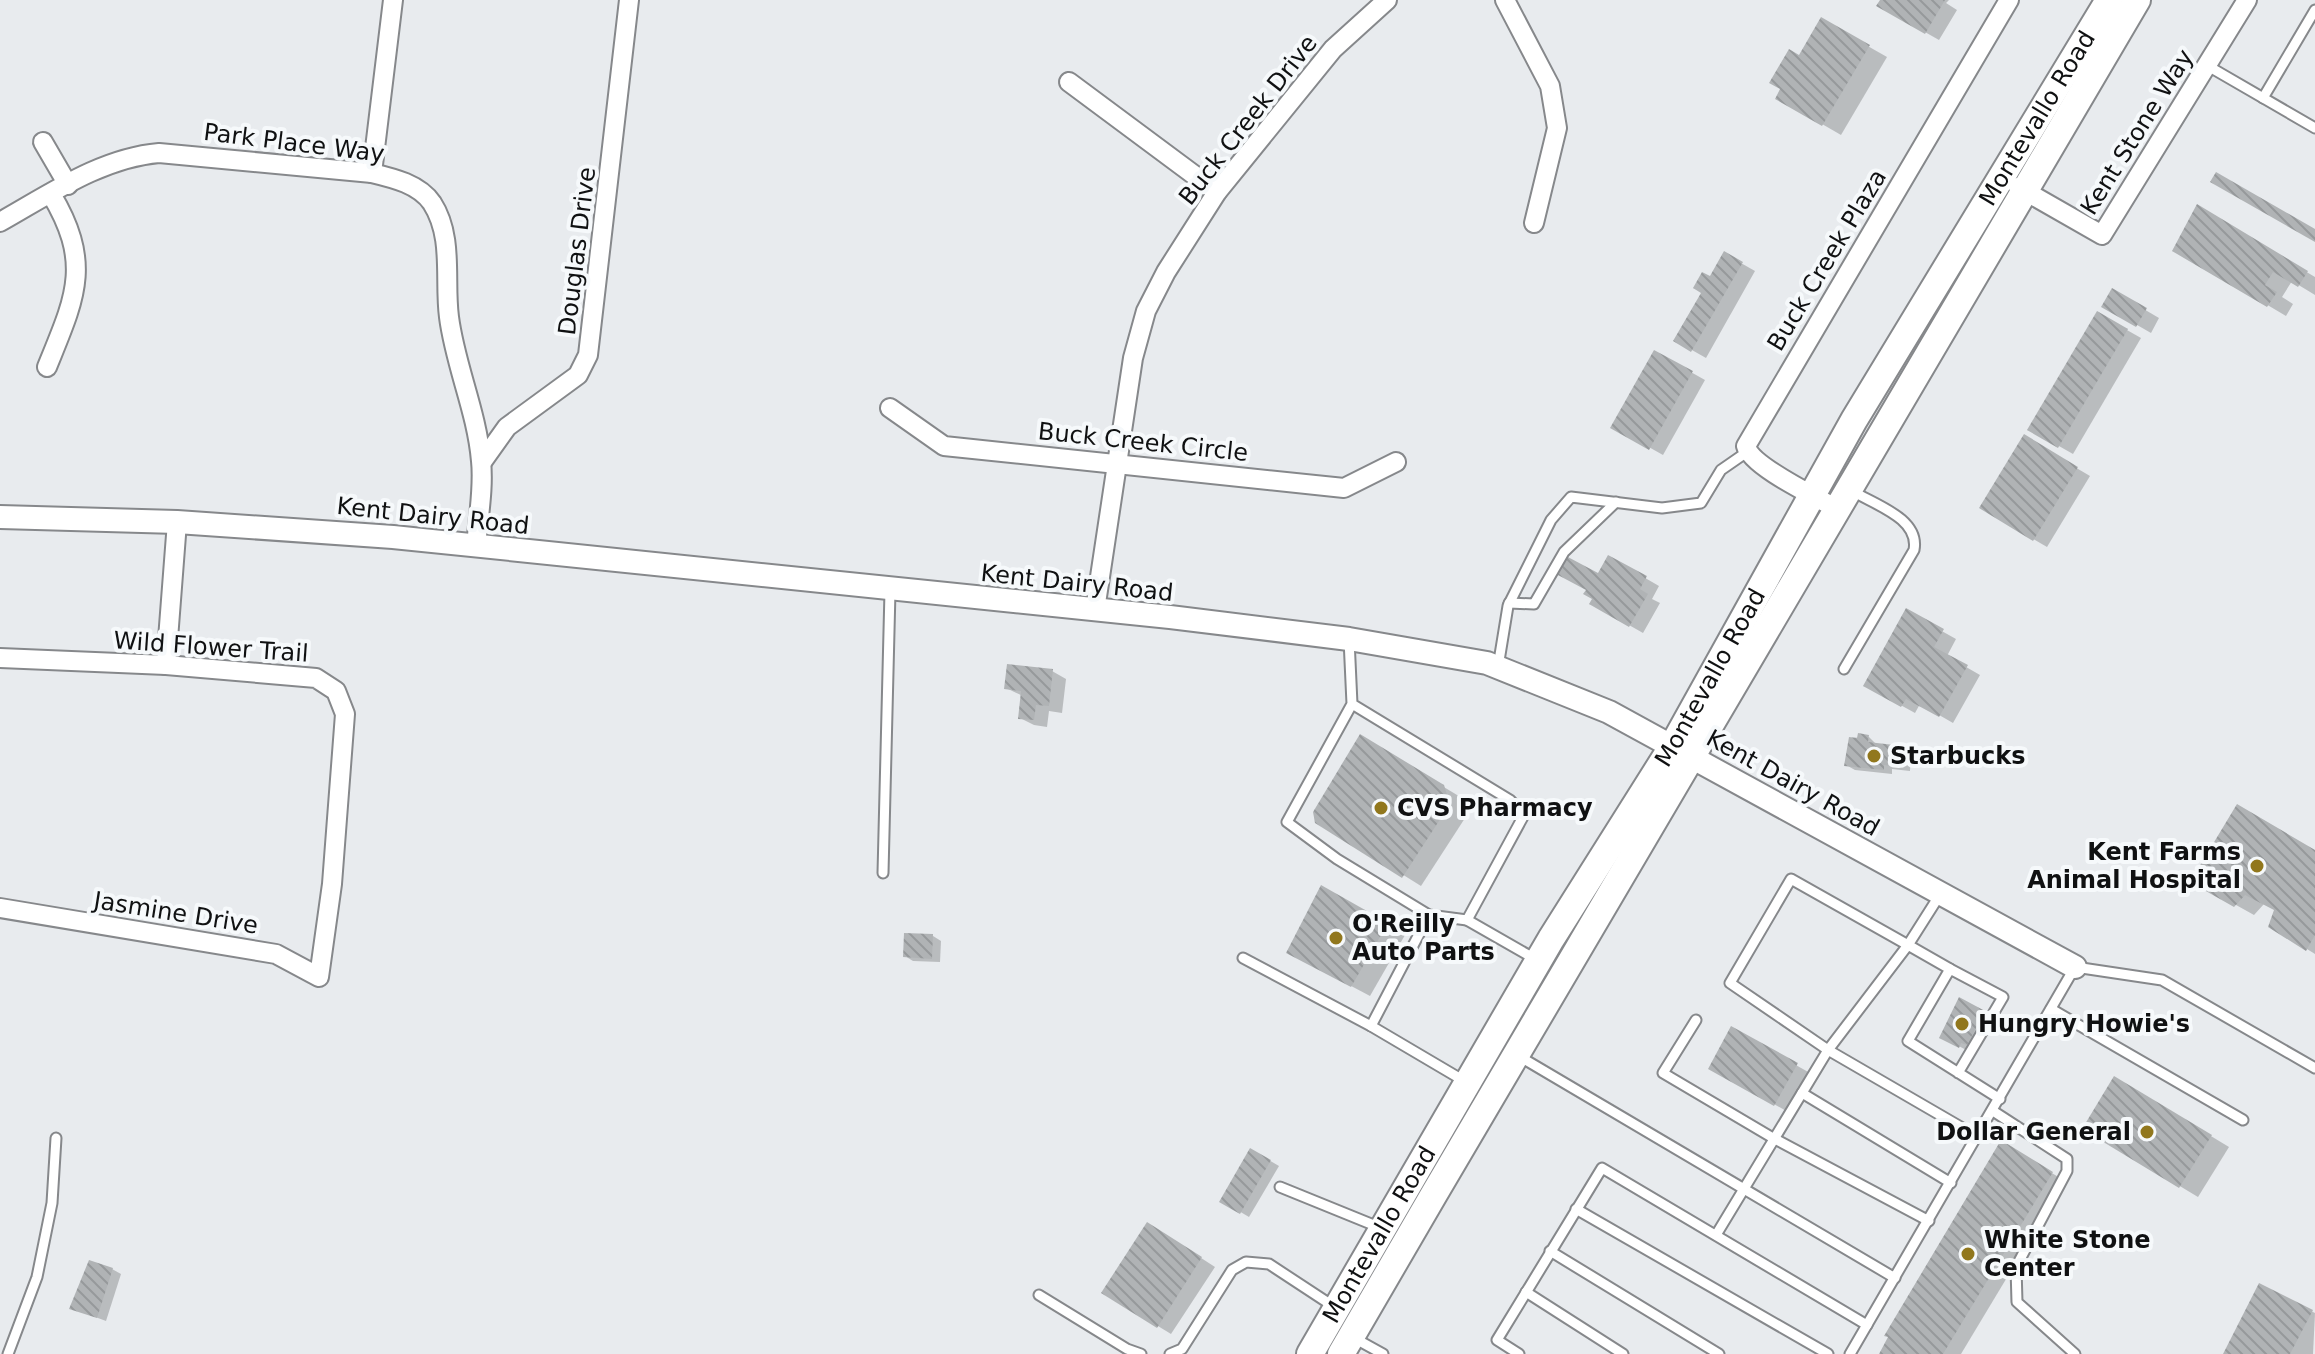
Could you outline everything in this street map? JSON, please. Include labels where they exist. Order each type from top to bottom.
[{"type":"main road","name":"Montevallo Road","points":[[1351,1337],[1515,1054],[1681,752],[1812,494],[2109,0]]},
{"type":"main road","name":"Montevallo Road","points":[[1310,1354],[1538,961],[1681,752],[1845,500],[2137,0]]},
{"type":"street","points":[[372,173],[393,0]]},
{"type":"street","name":"Douglas Drive","points":[[482,462],[507,427],[578,375],[588,355],[629,0]]},
{"type":"street","name":"Buck Creek Drive","points":[[1095,610],[1133,358],[1146,311],[1166,272],[1217,192],[1333,49],[1387,0]]},
{"type":"street","points":[[1505,0],[1550,86],[1557,128],[1534,223]]},
{"type":"street","name":"Buck Creek Plaza","points":[[1747,452],[1750,436],[2009,0]]},
{"type":"street","name":"Kent Stone Way","points":[[2004,177],[2102,235],[2247,0]]},
{"type":"street","points":[[1069,82],[1217,192]]},
{"type":"street","points":[[43,142],[68,185]]},
{"type":"street","name":"Park Place Way","points":[[0,222],[117,162],[159,153],[372,173],[405,183],[422,193],[438,215],[449,265],[449,317],[482,462],[476,547]]},
{"type":"street","points":[[47,367],[66,320],[78,276],[72,243],[51,194]]},
{"type":"street","name":"Buck Creek Circle","points":[[890,408],[944,446],[1344,488],[1396,462]]},
{"type":"street","points":[[1747,452],[1781,477],[1812,494],[1845,500]]},
{"type":"street","name":"Kent Dairy Road","points":[[0,517],[307,529],[1349,639],[1498,667],[1609,712],[2075,967]]},
{"type":"street","points":[[166,665],[177,522]]},
{"type":"street","name":"Wild Flower Trail","points":[[0,658],[166,665],[316,678],[336,691],[342,700],[345,733],[322,958]]},
{"type":"street","name":"Jasmine Drive","points":[[0,908],[276,954],[319,977],[322,958]]},
{"type":"lane","points":[[2263,98],[2315,10]]},
{"type":"lane","points":[[2208,66],[2315,128]]},
{"type":"lane","points":[[1498,667],[1509,603],[1551,520],[1571,497],[1662,508],[1701,503],[1721,470],[1747,452]]},
{"type":"lane","points":[[1844,669],[1914,550],[1916,539],[1910,526],[1845,500]]},
{"type":"lane","points":[[1509,603],[1534,604],[1564,552],[1616,502]]},
{"type":"lane","points":[[883,873],[890,591]]},
{"type":"lane","points":[[1349,639],[1352,704],[1287,822],[1337,859],[1429,915],[1467,920],[1538,961]]},
{"type":"lane","points":[[1352,704],[1510,800],[1524,815],[1467,920]]},
{"type":"lane","points":[[1958,1073],[2003,997],[1791,879],[1730,983],[1828,1050],[1978,1137]]},
{"type":"lane","points":[[1716,1235],[1828,1050],[1908,945],[1941,893]]},
{"type":"lane","points":[[1371,1026],[1429,915]]},
{"type":"lane","points":[[1243,958],[1371,1026],[1466,1082]]},
{"type":"lane","points":[[1850,1354],[2075,967],[2162,980],[2315,1068]]},
{"type":"lane","points":[[1950,969],[1908,1041],[2000,1099]]},
{"type":"lane","points":[[2051,1009],[2243,1120]]},
{"type":"lane","points":[[1696,1020],[1663,1073],[1773,1138],[1929,1221]]},
{"type":"lane","points":[[1515,1054],[1895,1278]]},
{"type":"lane","points":[[1802,1093],[1951,1183]]},
{"type":"lane","points":[[1993,1111],[2067,1159],[2067,1171],[2016,1267],[2017,1302],[2075,1354]]},
{"type":"lane","points":[[8,1354],[37,1277],[52,1203],[56,1138]]},
{"type":"lane","points":[[1519,1354],[1497,1340],[1602,1168],[1867,1325]]},
{"type":"lane","points":[[1280,1187],[1381,1228]]},
{"type":"lane","points":[[1576,1209],[1828,1354]]},
{"type":"lane","points":[[1550,1251],[1719,1354]]},
{"type":"lane","points":[[1170,1354],[1182,1349],[1232,1270],[1246,1262],[1269,1264],[1336,1308],[1351,1337],[1383,1354]]},
{"type":"lane","points":[[1526,1292],[1623,1354]]},
{"type":"lane","points":[[1039,1295],[1127,1349],[1141,1354]]},
{"type":"building","points":[[1880,0],[1945,0],[1925,34],[1876,6]]},
{"type":"building","points":[[1821,17],[1870,45],[1822,126],[1775,99],[1780,89],[1769,83],[1789,49],[1799,55]]},
{"type":"building","points":[[2216,172],[2315,229],[2315,242],[2210,182]]},
{"type":"building","points":[[2197,204],[2308,271],[2298,287],[2273,272],[2265,285],[2277,292],[2267,307],[2172,251]]},
{"type":"building","points":[[1724,251],[1743,262],[1691,352],[1673,341],[1701,293],[1693,288],[1702,272],[1710,276]]},
{"type":"building","points":[[2112,288],[2147,308],[2136,327],[2101,307]]},
{"type":"building","points":[[2097,311],[2128,329],[2058,448],[2027,430]]},
{"type":"building","points":[[1654,350],[1693,371],[1649,450],[1610,428]]},
{"type":"building","points":[[2024,434],[2078,467],[2033,541],[1979,508]]},
{"type":"building","points":[[1608,555],[1647,576],[1640,589],[1648,594],[1629,627],[1589,604],[1592,599],[1583,594],[1586,590],[1556,574],[1566,556],[1598,573]]},
{"type":"building","points":[[1906,608],[1944,629],[1934,647],[1968,665],[1939,717],[1906,699],[1901,707],[1863,686]]},
{"type":"building","points":[[1007,664],[1053,669],[1049,706],[1036,705],[1034,720],[1018,719],[1021,691],[1004,689]]},
{"type":"building","name":"Starbucks","points":[[1858,733],[1869,735],[1868,742],[1903,746],[1902,768],[1884,765],[1884,770],[1844,766],[1849,737],[1857,738]]},
{"type":"building","name":"CVS Pharmacy","points":[[1360,734],[1444,785],[1450,804],[1402,878],[1315,823],[1313,812]]},
{"type":"building","name":"Kent Farms Animal Hospital","points":[[2237,804],[2315,850],[2315,935],[2306,951],[2268,927],[2274,910],[2245,895],[2234,907],[2190,882]]},
{"type":"building","name":"O'Reilly Auto Parts","points":[[1321,885],[1388,923],[1351,987],[1286,953]]},
{"type":"building","points":[[904,933],[933,934],[932,959],[903,957]]},
{"type":"building","name":"Hungry Howie's","points":[[1959,997],[1985,1011],[1967,1045],[1961,1043],[1959,1048],[1939,1038]]},
{"type":"building","points":[[1731,1026],[1798,1063],[1774,1106],[1708,1069]]},
{"type":"building","name":"Dollar General","points":[[2114,1076],[2212,1135],[2179,1188],[2082,1129]]},
{"type":"building","name":"White Stone Center","points":[[2001,1140],[2053,1172],[1943,1354],[1879,1354],[1888,1337],[1884,1336]]},
{"type":"building","points":[[1250,1148],[1271,1160],[1240,1214],[1219,1202]]},
{"type":"building","points":[[1147,1222],[1202,1257],[1157,1328],[1101,1293]]},
{"type":"building","points":[[89,1260],[113,1268],[97,1318],[69,1309]]},
{"type":"building","points":[[2259,1283],[2313,1310],[2290,1354],[2223,1354]]},
{"type":"place","name":"Starbucks","points":[[1874,756]]},
{"type":"place","name":"CVS Pharmacy","points":[[1381,808]]},
{"type":"place","name":"Kent Farms Animal Hospital","points":[[2257,866]]},
{"type":"place","name":"O'Reilly Auto Parts","points":[[1336,938]]},
{"type":"place","name":"Hungry Howie's","points":[[1962,1024]]},
{"type":"place","name":"Dollar General","points":[[2147,1132]]},
{"type":"place","name":"White Stone Center","points":[[1968,1254]]}]
